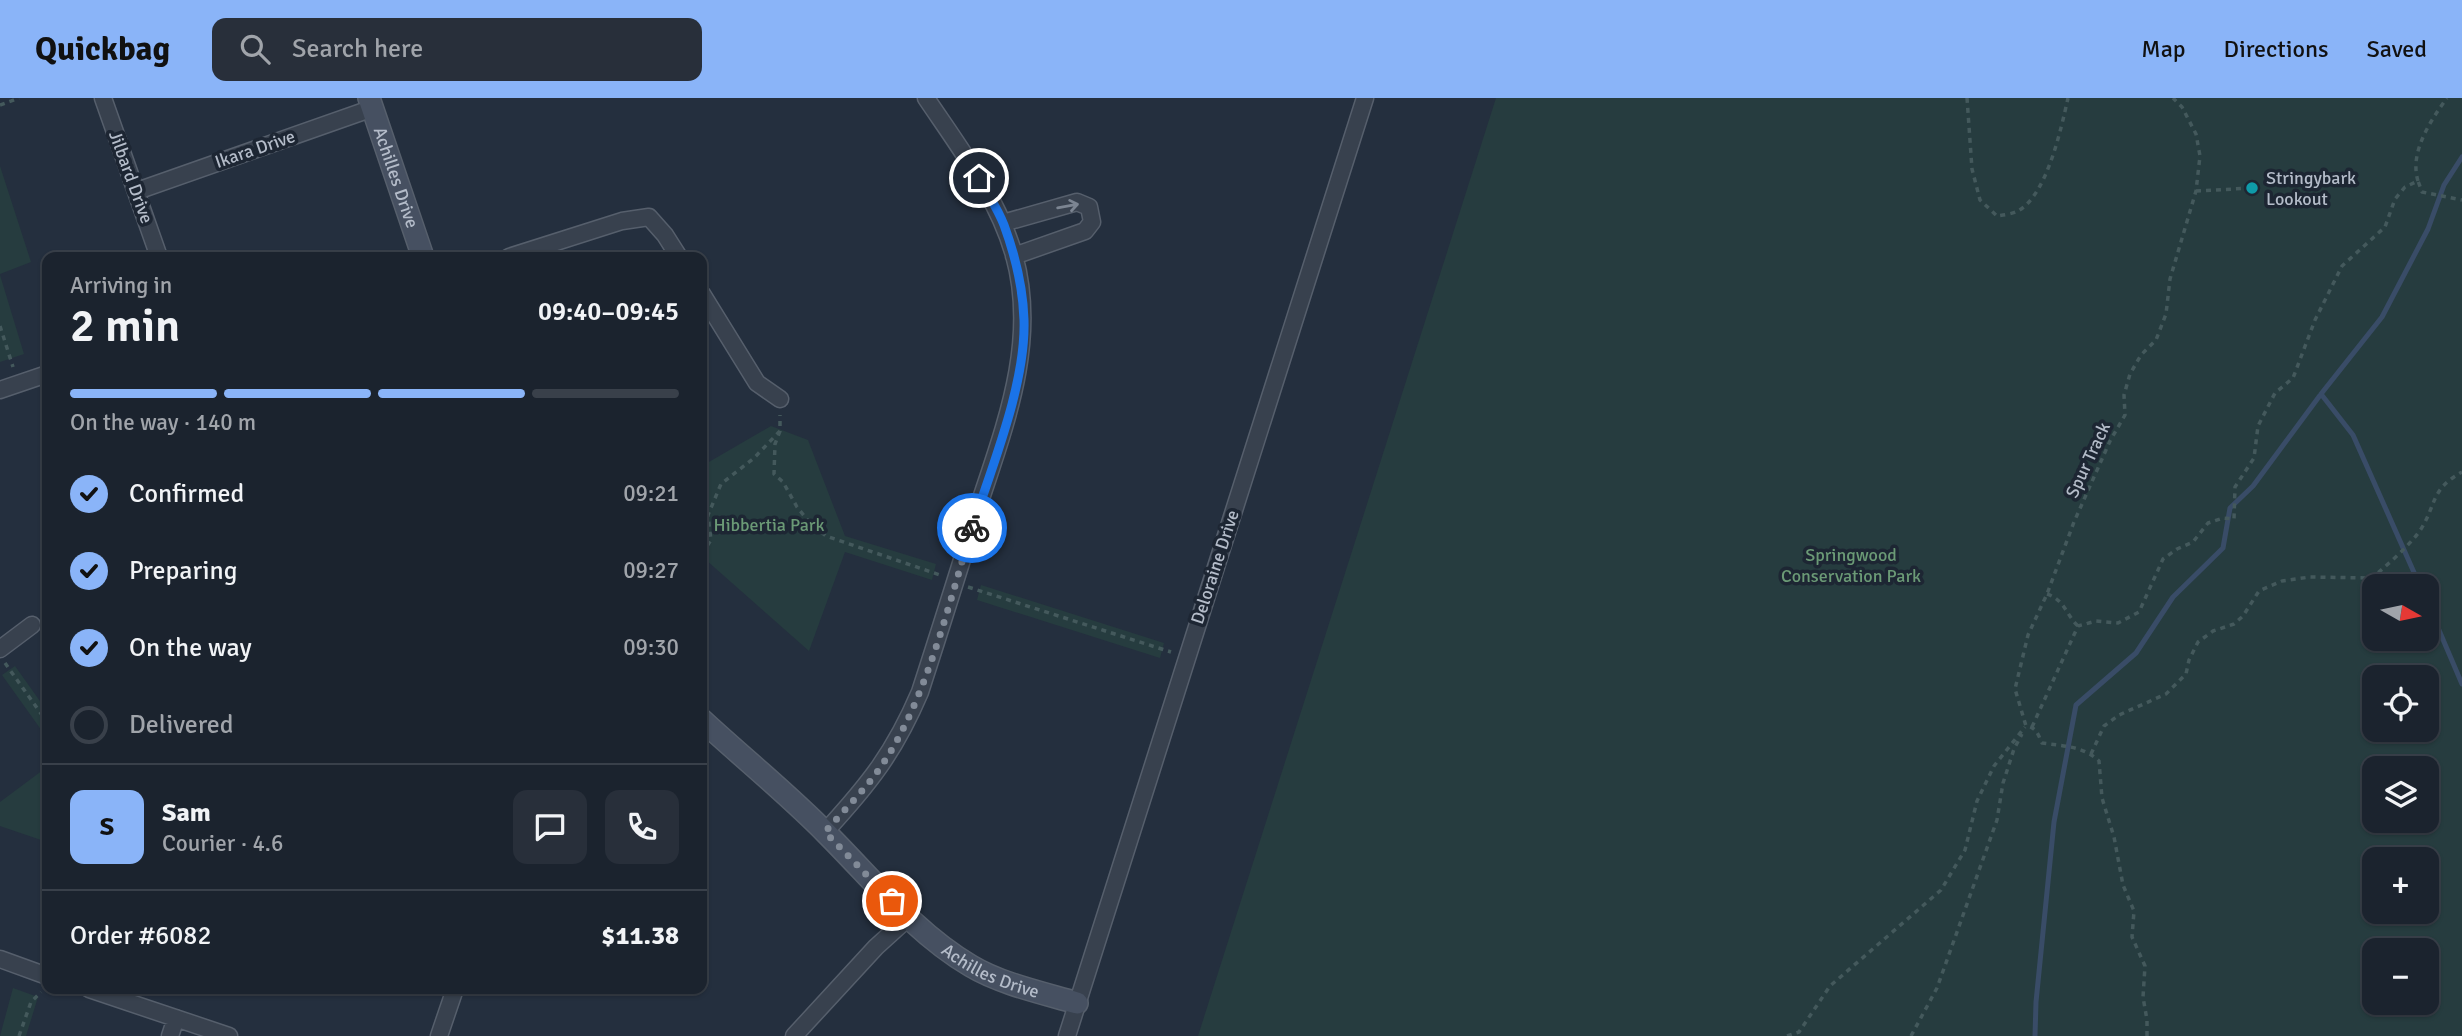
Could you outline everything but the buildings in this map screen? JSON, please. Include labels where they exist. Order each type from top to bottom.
[{"type":"street","name":"Jilbard Drive","points":[[103,98],[157,252]]},
{"type":"street","name":"Deloraine Drive","points":[[1067,1036],[1365,98]]},
{"type":"street","points":[[825,832],[867,786],[884,762],[904,728],[920,692],[1009,410],[1020,361],[1024,321],[1014,256],[1003,223],[932,100]]},
{"type":"street","name":"Ikara Drive","points":[[137,191],[371,103]]},
{"type":"street","name":"Achilles Drive","points":[[371,103],[420,252]]},
{"type":"street","points":[[1003,223],[1076,202],[1089,207],[1091,222],[1084,231],[1014,256]]},
{"type":"street","points":[[525,252],[622,221],[649,217],[676,252]]},
{"type":"street","points":[[707,302],[757,383],[780,399]]},
{"type":"street","points":[[0,390],[42,376]]},
{"type":"street","points":[[0,649],[32,625]]},
{"type":"street","name":"Achilles Drive","points":[[707,725],[825,832],[908,918],[944,949],[974,968],[1077,1003]]},
{"type":"street","points":[[794,1036],[876,947],[908,918]]},
{"type":"street","points":[[0,960],[42,979]]},
{"type":"street","points":[[104,994],[229,1036]]},
{"type":"street","points":[[439,1036],[453,994]]},
{"type":"street","points":[[170,1036],[176,1018]]},
{"type":"path","points":[[0,105],[19,98]]},
{"type":"path","points":[[1967,98],[1972,169],[1980,200],[1997,216],[2017,212],[2032,199],[2058,138],[2068,98]]},
{"type":"path","name":"Spur Track","points":[[2026,726],[2015,689],[2028,635],[2048,594],[2074,522],[2125,415],[2124,395],[2130,374],[2141,355],[2156,340],[2166,314],[2170,279],[2196,191],[2200,156],[2196,134],[2182,107],[2173,98]]},
{"type":"path","points":[[2447,98],[2431,122],[2418,150],[2415,166],[2417,181],[2422,192],[2462,200]]},
{"type":"path","points":[[2032,727],[2078,626],[2096,621],[2118,623],[2139,612],[2163,559],[2193,542],[2208,523],[2234,519],[2235,487],[2254,458],[2258,426],[2275,393],[2293,378],[2315,320],[2342,266],[2385,227],[2395,199],[2405,187],[2417,181]]},
{"type":"path","points":[[2196,191],[2252,188]]},
{"type":"path","points":[[0,326],[19,384]]},
{"type":"path","points":[[707,546],[711,540],[708,516],[721,484],[754,458],[780,431],[780,399]]},
{"type":"path","points":[[2091,754],[2104,726],[2119,715],[2166,694],[2186,674],[2189,660],[2198,642],[2213,631],[2234,624],[2243,616],[2259,591],[2282,581],[2311,577],[2372,578],[2419,531],[2445,481],[2462,472]]},
{"type":"path","points":[[2048,594],[2063,603],[2070,619],[2078,626]]},
{"type":"path","points":[[0,656],[42,715]]},
{"type":"path","points":[[2026,726],[2032,727],[2042,743],[2078,748],[2099,761],[2102,798],[2114,837],[2123,886],[2134,911],[2132,937],[2145,966],[2143,997],[2147,1036]]},
{"type":"path","points":[[1787,1036],[1799,1032],[1830,986],[1941,890],[1965,850],[1977,801],[1994,766],[2026,726]]},
{"type":"path","points":[[1911,1036],[1937,988],[1997,820],[2003,783],[2014,750],[2026,726]]},
{"type":"path","points":[[19,1036],[31,1002],[42,987]]},
{"type":"green space","name":"Springwood Conservation Park","points":[[1496,98],[2462,98],[2462,1036],[1198,1036]]},
{"type":"green space","points":[[0,166],[31,262],[0,274]]},
{"type":"green space","points":[[0,275],[24,354],[0,362]]},
{"type":"green space","name":"Hibbertia Park","points":[[771,426],[808,440],[845,536],[936,564],[932,580],[845,552],[809,651],[707,561],[707,463]]},
{"type":"green space","points":[[981,585],[1164,643],[1160,658],[977,600]]},
{"type":"green space","points":[[15,666],[42,704],[42,731],[2,675]]},
{"type":"green space","points":[[42,771],[42,840],[0,826],[0,802]]},
{"type":"green space","points":[[13,988],[38,997],[26,1036],[0,1036]]},
{"type":"waterway","points":[[2035,1036],[2054,822],[2076,705],[2136,653],[2173,597],[2223,548],[2230,508],[2253,486],[2382,317],[2428,229],[2444,185],[2462,157]]},
{"type":"waterway","points":[[2321,394],[2353,435],[2415,574]]},
{"type":"waterway","points":[[2440,632],[2462,684]]},
{"type":"way so far","points":[[892,901],[825,832],[867,786],[904,728],[920,692],[972,528]]},
{"type":"place","name":"Stringybark Lookout","points":[[2252,188]]},
{"type":"route","points":[[972,528],[1009,410],[1020,361],[1024,321],[1014,256],[1003,223],[979,178]]}]
